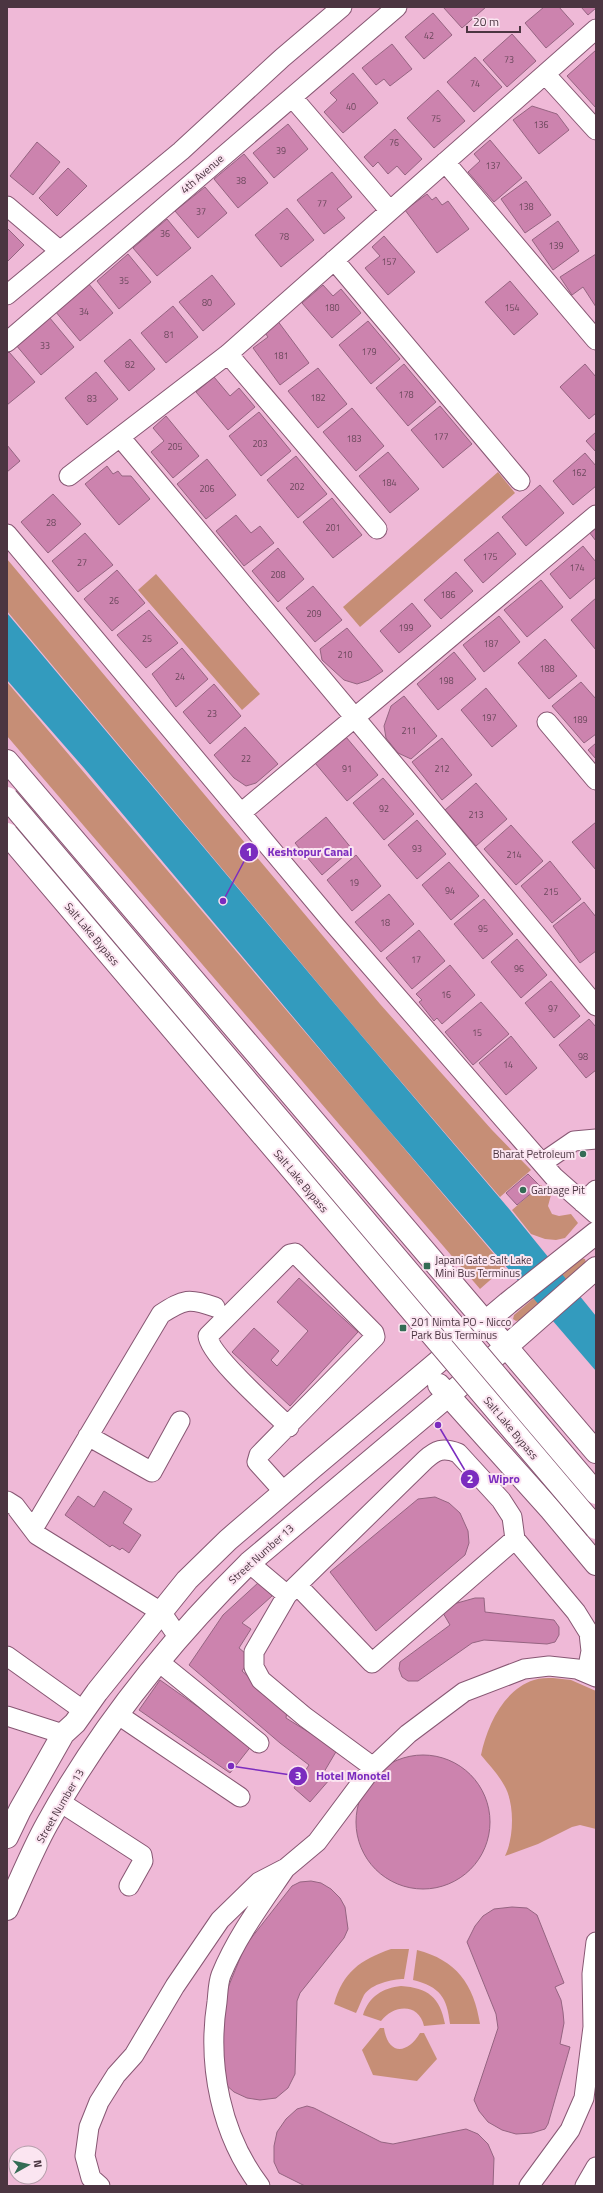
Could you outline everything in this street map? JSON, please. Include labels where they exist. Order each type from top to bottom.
[{"type":"main road","points":[[7,761],[105,878],[596,1452]]},
{"type":"main road","points":[[7,798],[596,1493]]},
{"type":"main road","name":"Salt Lake Bypass","points":[[7,834],[596,1528]]},
{"type":"main road","points":[[7,1837],[20,1810],[63,1734],[75,1723],[187,1580],[228,1540],[284,1492],[508,1303],[596,1233]]},
{"type":"main road","name":"Street Number 13","points":[[7,1909],[47,1824],[118,1714],[178,1638],[210,1601],[249,1563],[506,1347],[596,1268]]},
{"type":"main road","points":[[427,1372],[551,1510],[596,1564]]},
{"type":"street","points":[[7,294],[58,250],[181,151],[282,58],[342,7]]},
{"type":"street","name":"4th Avenue","points":[[7,342],[397,7]]},
{"type":"street","points":[[69,476],[228,354],[596,29]]},
{"type":"street","points":[[545,74],[596,130]]},
{"type":"street","points":[[292,97],[390,211]]},
{"type":"street","points":[[181,151],[200,175]]},
{"type":"street","points":[[445,162],[596,340]]},
{"type":"street","points":[[7,206],[58,250]]},
{"type":"street","points":[[334,260],[520,481]]},
{"type":"street","points":[[228,354],[377,529]]},
{"type":"street","points":[[120,437],[356,718],[590,985],[596,1006]]},
{"type":"street","points":[[241,813],[596,516]]},
{"type":"street","points":[[7,534],[333,923],[554,1177],[592,1202]]},
{"type":"street","points":[[547,722],[596,780]]},
{"type":"street","points":[[542,1163],[574,1142],[596,1139]]},
{"type":"street","points":[[284,1492],[257,1462],[257,1458],[289,1427],[375,1337],[374,1333],[295,1253],[290,1254],[208,1336],[209,1342],[218,1357],[289,1427]]},
{"type":"street","points":[[33,1529],[161,1314],[175,1305],[194,1300],[215,1307]]},
{"type":"street","points":[[88,1436],[152,1472],[180,1421]]},
{"type":"street","points":[[100,2186],[91,2178],[85,2156],[89,2128],[99,2102],[116,2075],[134,2055],[175,1986],[220,1920],[259,1882],[286,1868],[317,1842],[373,1767],[408,1734],[464,1692],[524,1669],[549,1666],[577,1669],[592,1675],[589,1633],[576,1612],[514,1539],[512,1516],[501,1500],[458,1453],[448,1449],[436,1451],[292,1590],[254,1652],[254,1667],[261,1680],[305,1717],[373,1767]]},
{"type":"street","points":[[10,1509],[33,1529],[37,1536],[161,1612],[178,1638]]},
{"type":"street","points":[[249,1563],[292,1590],[372,1663],[514,1539]]},
{"type":"street","points":[[7,1656],[84,1711]]},
{"type":"street","points":[[160,1662],[259,1743]]},
{"type":"street","points":[[118,1714],[240,1797]]},
{"type":"street","points":[[7,1716],[63,1734]]},
{"type":"street","points":[[60,1802],[142,1855],[143,1862],[129,1886]]},
{"type":"street","points":[[260,2186],[240,2151],[226,2121],[217,2089],[214,2052],[215,2014],[221,1976],[244,1930],[286,1868]]},
{"type":"street","points":[[528,2186],[570,2130],[584,2098],[592,2040],[592,1974],[596,1942]]},
{"type":"street","points":[[585,2186],[596,2167]]},
{"type":"shaded area","points":[[498,472],[515,493],[360,627],[343,607]]},
{"type":"shaded area","points":[[7,559],[380,1004],[492,1130],[531,1170],[500,1197],[356,1029],[7,611]]},
{"type":"shaded area","points":[[156,574],[260,694],[242,710],[138,590]]},
{"type":"shaded area","points":[[7,682],[505,1267],[480,1289],[7,736]]},
{"type":"shaded area","points":[[541,1185],[551,1195],[548,1206],[552,1214],[559,1216],[571,1214],[578,1223],[565,1238],[556,1240],[545,1239],[531,1234],[512,1210]]},
{"type":"shaded area","points":[[581,1258],[585,1259],[586,1263],[520,1320],[516,1321],[513,1319],[514,1315]]},
{"type":"shaded area","points":[[541,1678],[571,1680],[596,1691],[596,1829],[580,1825],[572,1827],[538,1844],[505,1856],[512,1830],[512,1811],[508,1792],[502,1781],[481,1755],[487,1732],[498,1710],[513,1692],[534,1680]]},
{"type":"shaded area","points":[[391,1949],[409,1949],[404,1979],[388,1981],[367,1991],[356,2013],[334,2004],[342,1983],[354,1969],[370,1958]]},
{"type":"shaded area","points":[[417,1950],[431,1954],[442,1960],[461,1976],[473,1997],[480,2024],[450,2024],[447,2007],[440,1994],[430,1986],[413,1980]]},
{"type":"shaded area","points":[[401,1986],[419,1989],[431,1996],[440,2007],[445,2024],[424,2026],[417,2013],[406,2008],[392,2011],[381,2021],[363,2015],[369,2003],[378,1994],[388,1989]]},
{"type":"shaded area","points":[[380,2028],[384,2028],[386,2037],[390,2044],[399,2049],[410,2045],[420,2033],[424,2033],[437,2059],[417,2081],[373,2075],[362,2050]]},
{"type":"water","points":[[7,613],[510,1210],[596,1316],[596,1371],[373,1112],[84,768],[7,680]]},
{"type":"building","points":[[443,7],[486,7],[462,28]]},
{"type":"building","points":[[544,7],[559,7],[574,24],[546,48],[525,23]]},
{"type":"building","points":[[581,7],[596,7],[596,8],[588,15]]},
{"type":"building","points":[[433,13],[452,35],[424,59],[405,37]]},
{"type":"building","points":[[512,34],[536,61],[507,87],[483,60]]},
{"type":"building","points":[[392,44],[412,69],[390,86],[384,79],[376,85],[362,68]]},
{"type":"building","points":[[596,50],[596,108],[567,76]]},
{"type":"building","points":[[475,57],[502,87],[474,112],[447,82]]},
{"type":"building","points":[[353,73],[378,103],[343,133],[324,112],[337,100],[330,93]]},
{"type":"building","points":[[438,90],[465,121],[434,148],[407,118]]},
{"type":"building","points":[[532,106],[557,114],[569,130],[539,154],[513,120]]},
{"type":"building","points":[[288,124],[308,149],[274,178],[253,153]]},
{"type":"building","points":[[395,129],[422,159],[405,175],[397,166],[388,174],[378,162],[373,167],[364,157]]},
{"type":"building","points":[[490,140],[522,178],[494,202],[468,172],[480,161],[474,154]]},
{"type":"building","points":[[37,142],[60,162],[33,195],[10,176]]},
{"type":"building","points":[[244,154],[268,183],[238,208],[214,179]]},
{"type":"building","points":[[68,168],[87,186],[57,216],[39,198]]},
{"type":"building","points":[[332,172],[352,197],[337,209],[345,218],[324,234],[297,200]]},
{"type":"building","points":[[526,181],[551,215],[525,233],[501,199]]},
{"type":"building","points":[[205,187],[227,213],[198,238],[175,211]]},
{"type":"building","points":[[427,194],[432,200],[436,197],[442,205],[448,201],[469,229],[437,253],[405,210]]},
{"type":"building","points":[[287,208],[314,240],[281,267],[255,235]]},
{"type":"building","points":[[167,219],[191,248],[157,276],[133,248]]},
{"type":"building","points":[[558,221],[579,251],[553,270],[532,240]]},
{"type":"building","points":[[7,228],[24,245],[7,262]]},
{"type":"building","points":[[384,236],[415,272],[388,295],[365,268],[380,256],[372,247]]},
{"type":"building","points":[[128,254],[151,282],[119,309],[97,281]]},
{"type":"building","points":[[596,254],[596,307],[583,287],[572,295],[560,277]]},
{"type":"building","points":[[212,275],[235,304],[203,331],[179,302]]},
{"type":"building","points":[[510,281],[538,314],[514,335],[485,302]]},
{"type":"building","points":[[88,283],[113,313],[80,341],[55,311]]},
{"type":"building","points":[[323,285],[333,296],[341,289],[361,313],[332,338],[302,303]]},
{"type":"building","points":[[173,306],[198,337],[166,363],[141,333]]},
{"type":"building","points":[[49,317],[74,347],[41,375],[16,345]]},
{"type":"building","points":[[277,320],[309,363],[280,385],[253,348],[268,337],[263,330]]},
{"type":"building","points":[[368,321],[400,359],[371,384],[339,345]]},
{"type":"building","points":[[130,339],[155,369],[129,391],[104,361]]},
{"type":"building","points":[[9,352],[35,382],[7,405],[7,354]]},
{"type":"building","points":[[404,364],[436,402],[408,426],[376,388]]},
{"type":"building","points":[[585,364],[596,377],[596,413],[589,419],[560,387]]},
{"type":"building","points":[[318,368],[347,404],[318,428],[288,391]]},
{"type":"building","points":[[96,372],[118,399],[87,425],[65,398]]},
{"type":"building","points":[[214,377],[230,396],[239,388],[255,407],[228,430],[196,392]]},
{"type":"building","points":[[440,406],[472,444],[443,468],[411,430]]},
{"type":"building","points":[[352,408],[384,446],[356,471],[323,432]]},
{"type":"building","points":[[259,412],[291,451],[261,476],[229,436]]},
{"type":"building","points":[[166,416],[199,456],[173,478],[151,452],[164,441],[153,428]]},
{"type":"building","points":[[596,432],[596,452],[586,441]]},
{"type":"building","points":[[7,445],[20,461],[7,472]]},
{"type":"building","points":[[388,452],[419,489],[390,513],[359,476]]},
{"type":"building","points":[[585,453],[596,466],[596,486],[573,505],[553,481]]},
{"type":"building","points":[[296,456],[327,494],[298,518],[267,480]]},
{"type":"building","points":[[207,459],[236,495],[206,519],[177,484]]},
{"type":"building","points":[[107,466],[113,474],[118,471],[122,476],[131,476],[150,499],[119,525],[85,484]]},
{"type":"building","points":[[540,485],[564,513],[526,546],[502,517]]},
{"type":"building","points":[[53,494],[81,524],[48,553],[21,522]]},
{"type":"building","points":[[332,498],[362,535],[333,558],[303,522]]},
{"type":"building","points":[[236,515],[251,533],[260,526],[274,543],[244,566],[216,531]]},
{"type":"building","points":[[596,526],[596,541],[589,532]]},
{"type":"building","points":[[498,532],[516,554],[483,583],[464,560]]},
{"type":"building","points":[[85,533],[113,565],[78,592],[52,561]]},
{"type":"building","points":[[583,546],[596,562],[596,577],[570,599],[550,574]]},
{"type":"building","points":[[278,548],[304,579],[278,602],[252,571]]},
{"type":"building","points":[[117,570],[145,603],[112,631],[84,599]]},
{"type":"building","points":[[456,572],[473,591],[441,619],[424,600]]},
{"type":"building","points":[[541,580],[563,607],[527,637],[504,610]]},
{"type":"building","points":[[313,586],[342,620],[315,642],[286,608]]},
{"type":"building","points":[[596,598],[596,650],[571,620]]},
{"type":"building","points":[[412,603],[431,626],[399,653],[380,631]]},
{"type":"building","points":[[149,610],[178,643],[146,668],[117,635]]},
{"type":"building","points":[[499,616],[520,642],[484,672],[463,645]]},
{"type":"building","points":[[347,628],[383,671],[369,680],[357,684],[344,680],[322,660],[320,649]]},
{"type":"building","points":[[545,639],[577,676],[549,699],[518,663]]},
{"type":"building","points":[[182,648],[208,679],[176,707],[152,674]]},
{"type":"building","points":[[454,652],[476,679],[438,710],[417,684]]},
{"type":"building","points":[[581,682],[596,699],[596,734],[584,743],[552,706]]},
{"type":"building","points":[[214,684],[241,716],[210,744],[183,712]]},
{"type":"building","points":[[486,688],[517,726],[492,747],[461,710]]},
{"type":"building","points":[[404,696],[437,736],[411,759],[398,753],[386,738],[384,726],[391,706]]},
{"type":"building","points":[[245,727],[278,764],[256,783],[246,786],[234,778],[214,755]]},
{"type":"building","points":[[346,737],[378,775],[347,801],[315,763]]},
{"type":"building","points":[[442,738],[472,775],[442,800],[412,762]]},
{"type":"building","points":[[596,743],[596,759],[588,750]]},
{"type":"building","points":[[383,778],[414,814],[384,840],[353,803]]},
{"type":"building","points":[[476,783],[507,819],[476,846],[445,810]]},
{"type":"building","points":[[326,817],[352,849],[322,875],[295,843]]},
{"type":"building","points":[[417,820],[446,854],[417,879],[388,845]]},
{"type":"building","points":[[596,822],[596,870],[572,842]]},
{"type":"building","points":[[511,825],[543,861],[516,885],[484,849]]},
{"type":"building","points":[[356,855],[381,886],[352,911],[327,880]]},
{"type":"building","points":[[550,861],[581,899],[552,923],[521,886]]},
{"type":"building","points":[[449,862],[479,896],[451,920],[422,885]]},
{"type":"building","points":[[389,894],[414,924],[381,952],[355,922]]},
{"type":"building","points":[[484,899],[513,934],[483,959],[454,924]]},
{"type":"building","points":[[584,902],[596,917],[596,951],[580,963],[553,926]]},
{"type":"building","points":[[419,930],[445,961],[412,989],[386,958]]},
{"type":"building","points":[[517,939],[547,975],[521,998],[491,962]]},
{"type":"building","points":[[450,965],[475,995],[442,1024],[437,1018],[434,1021],[419,1002],[422,1000],[416,994]]},
{"type":"building","points":[[551,981],[580,1016],[554,1038],[525,1003]]},
{"type":"building","points":[[481,1002],[509,1034],[473,1065],[445,1032]]},
{"type":"building","points":[[589,1019],[596,1027],[596,1070],[586,1078],[559,1045]]},
{"type":"building","points":[[511,1036],[537,1068],[506,1095],[479,1063]]},
{"type":"building","name":"Garbage Pit","points":[[528,1174],[540,1186],[517,1205],[506,1193]]},
{"type":"building","points":[[299,1278],[358,1332],[290,1406],[232,1352],[254,1328],[279,1351],[271,1360],[277,1366],[308,1331],[277,1302]]},
{"type":"building","points":[[104,1491],[132,1509],[123,1523],[141,1535],[129,1553],[122,1548],[120,1550],[112,1545],[110,1547],[65,1515],[78,1496],[94,1507]]},
{"type":"building","points":[[435,1497],[449,1503],[460,1513],[468,1531],[469,1543],[465,1555],[376,1631],[330,1572],[418,1499]]},
{"type":"building","points":[[259,1582],[272,1596],[242,1623],[251,1629],[239,1648],[251,1658],[242,1671],[287,1710],[286,1718],[337,1750],[324,1772],[330,1779],[310,1802],[294,1788],[299,1779],[290,1773],[296,1766],[305,1771],[309,1765],[280,1743],[189,1665],[223,1615]]},
{"type":"building","points":[[475,1598],[484,1598],[485,1612],[554,1620],[559,1627],[559,1635],[555,1642],[547,1644],[484,1640],[472,1643],[418,1681],[408,1681],[402,1677],[399,1669],[400,1662],[450,1625],[443,1613],[450,1605]]},
{"type":"building","points":[[160,1680],[252,1745],[230,1773],[139,1710]]},
{"type":"building","points":[[430,1755],[455,1763],[475,1780],[485,1796],[489,1809],[489,1835],[485,1848],[479,1859],[465,1874],[449,1884],[436,1888],[416,1889],[391,1881],[371,1864],[361,1848],[357,1835],[356,1815],[364,1790],[381,1770],[397,1760],[410,1756]]},
{"type":"building","points":[[311,1881],[321,1883],[331,1889],[340,1898],[345,1907],[348,1929],[344,1938],[300,1993],[297,2001],[295,2074],[288,2088],[276,2098],[260,2100],[247,2098],[234,2092],[225,2084],[223,2075],[223,2000],[245,1946],[292,1886],[300,1882]]},
{"type":"building","points":[[512,1907],[527,1908],[537,1915],[564,1983],[555,1987],[561,2000],[564,2023],[560,2044],[570,2047],[548,2124],[545,2129],[532,2133],[516,2134],[502,2130],[488,2122],[479,2111],[474,2100],[498,2028],[496,2014],[467,1942],[475,1926],[483,1916],[494,1909]]},
{"type":"building","points":[[307,2106],[314,2108],[381,2142],[393,2144],[466,2129],[478,2134],[488,2144],[494,2158],[493,2186],[305,2186],[279,2173],[274,2162],[274,2146],[277,2132],[286,2119],[297,2109]]},
{"type":"place","name":"Keshtopur Canal","points":[[223,901]]},
{"type":"place","name":"Bharat Petroleum","points":[[583,1154]]},
{"type":"place","name":"Garbage Pit","points":[[523,1190]]},
{"type":"place","name":"Japani Gate Salt Lake Mini Bus Terminus","points":[[427,1266]]},
{"type":"place","name":"201 Nimta PO - Nicco Park Bus Terminus","points":[[403,1328]]},
{"type":"place","name":"Wipro","points":[[438,1425]]},
{"type":"place","name":"Hotel Monotel","points":[[231,1766]]}]
